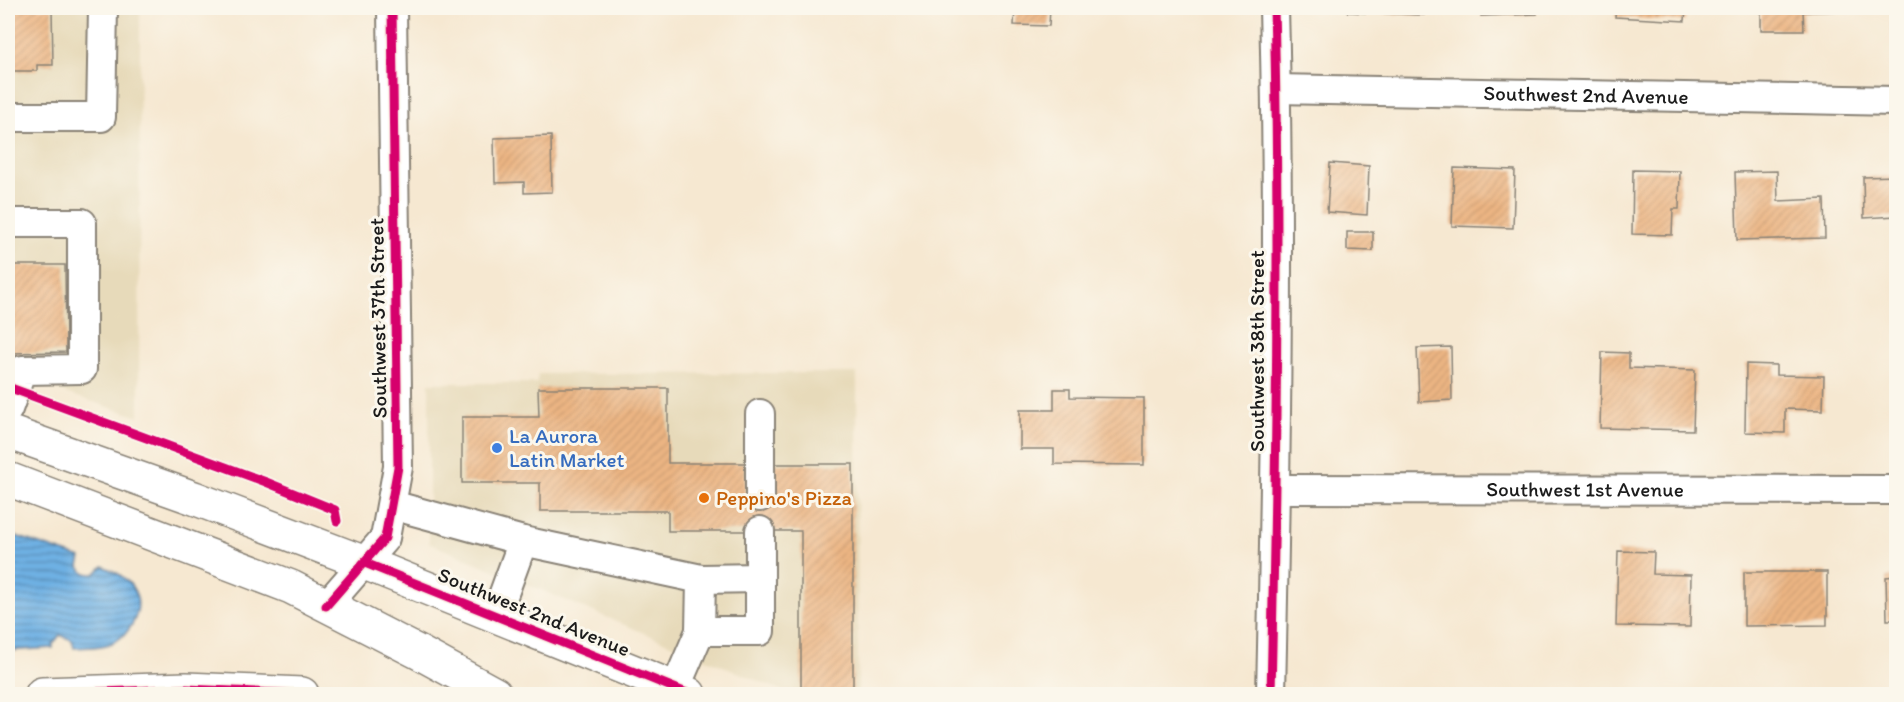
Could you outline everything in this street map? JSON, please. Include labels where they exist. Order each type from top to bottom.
[{"type":"main road","name":"Southwest 2nd Avenue","points":[[8,432],[194,498],[365,563],[682,692]]},
{"type":"main road","points":[[8,479],[291,587],[495,694]]},
{"type":"main road","points":[[42,694],[186,692],[302,694]]},
{"type":"street","points":[[8,117],[101,117],[103,8]]},
{"type":"street","name":"Southwest 37th Street","points":[[326,606],[385,537],[398,467],[392,8]]},
{"type":"street","name":"Southwest 38th Street","points":[[1271,694],[1275,489],[1276,89],[1274,8]]},
{"type":"street","name":"Southwest 2nd Avenue","points":[[1276,89],[1896,101]]},
{"type":"street","points":[[8,223],[82,223],[82,369],[22,370],[8,409]]},
{"type":"street","points":[[760,414],[760,497]]},
{"type":"street","name":"Southwest 1st Avenue","points":[[1275,489],[1896,490]]},
{"type":"street","points":[[392,505],[523,541],[701,579],[760,579]]},
{"type":"street","points":[[700,631],[760,631],[760,531]]},
{"type":"street","points":[[496,615],[523,541]]},
{"type":"street","points":[[682,692],[700,631],[701,579]]},
{"type":"shaded area","points":[[8,8],[140,8],[139,417],[8,374]]},
{"type":"shaded area","points":[[857,373],[858,694],[790,694],[429,543],[429,383],[537,383],[538,374]]},
{"type":"water","points":[[16,536],[81,558],[79,566],[85,573],[95,574],[103,566],[124,578],[135,592],[137,601],[135,618],[126,633],[108,645],[98,647],[74,648],[72,640],[60,635],[53,644],[53,648],[8,651],[8,543]]},
{"type":"building","points":[[8,8],[52,8],[53,65],[37,65],[37,71],[8,71]]},
{"type":"building","points":[[1015,8],[1050,8],[1049,26],[1014,25]]},
{"type":"building","points":[[1347,8],[1425,8],[1424,15],[1347,12]]},
{"type":"building","points":[[1480,8],[1537,8],[1537,14],[1481,16]]},
{"type":"building","points":[[1616,8],[1686,8],[1685,21],[1615,17]]},
{"type":"building","points":[[1761,8],[1849,8],[1849,11],[1803,12],[1804,30],[1761,30]]},
{"type":"building","points":[[1891,8],[1896,8],[1896,31],[1891,31]]},
{"type":"building","points":[[551,136],[552,192],[524,193],[524,182],[495,183],[494,138]]},
{"type":"building","points":[[1330,163],[1369,166],[1367,215],[1327,212]]},
{"type":"building","points":[[1454,168],[1515,170],[1513,228],[1452,226]]},
{"type":"building","points":[[1633,170],[1680,171],[1679,209],[1673,209],[1672,235],[1632,234]]},
{"type":"building","points":[[1777,171],[1778,201],[1824,199],[1825,238],[1737,240],[1735,172]]},
{"type":"building","points":[[1896,176],[1896,216],[1864,218],[1863,177]]},
{"type":"building","points":[[1347,232],[1373,232],[1373,251],[1347,250]]},
{"type":"building","points":[[8,265],[65,265],[66,352],[8,353]]},
{"type":"building","points":[[1451,347],[1452,400],[1419,402],[1417,348]]},
{"type":"building","points":[[1602,352],[1629,353],[1629,368],[1695,370],[1693,430],[1600,428]]},
{"type":"building","points":[[1746,364],[1776,365],[1776,375],[1824,376],[1823,410],[1785,409],[1785,433],[1745,432]]},
{"type":"building","points":[[538,388],[668,388],[668,463],[745,463],[745,497],[771,497],[771,464],[853,464],[853,694],[801,694],[801,531],[668,531],[668,511],[540,511],[540,483],[462,483],[462,417],[539,417]]},
{"type":"building","points":[[1054,389],[1070,389],[1070,397],[1144,398],[1144,465],[1054,464],[1054,449],[1020,449],[1020,410],[1054,410]]},
{"type":"building","points":[[1618,551],[1654,552],[1653,574],[1691,575],[1690,627],[1616,626]]},
{"type":"building","points":[[1744,572],[1827,572],[1827,625],[1744,626]]},
{"type":"building","points":[[1896,576],[1896,620],[1887,620],[1886,577]]},
{"type":"cycle path","points":[[326,606],[385,538],[398,467],[392,8]]},
{"type":"cycle path","points":[[1271,694],[1277,265],[1274,8]]},
{"type":"cycle path","points":[[8,387],[266,482],[335,510],[337,521]]},
{"type":"cycle path","points":[[365,563],[689,694]]},
{"type":"cycle path","points":[[42,694],[186,689],[302,694]]},
{"type":"place","name":"La Aurora Latin Market","points":[[497,448]]},
{"type":"place","name":"Peppino's Pizza","points":[[704,498]]}]
